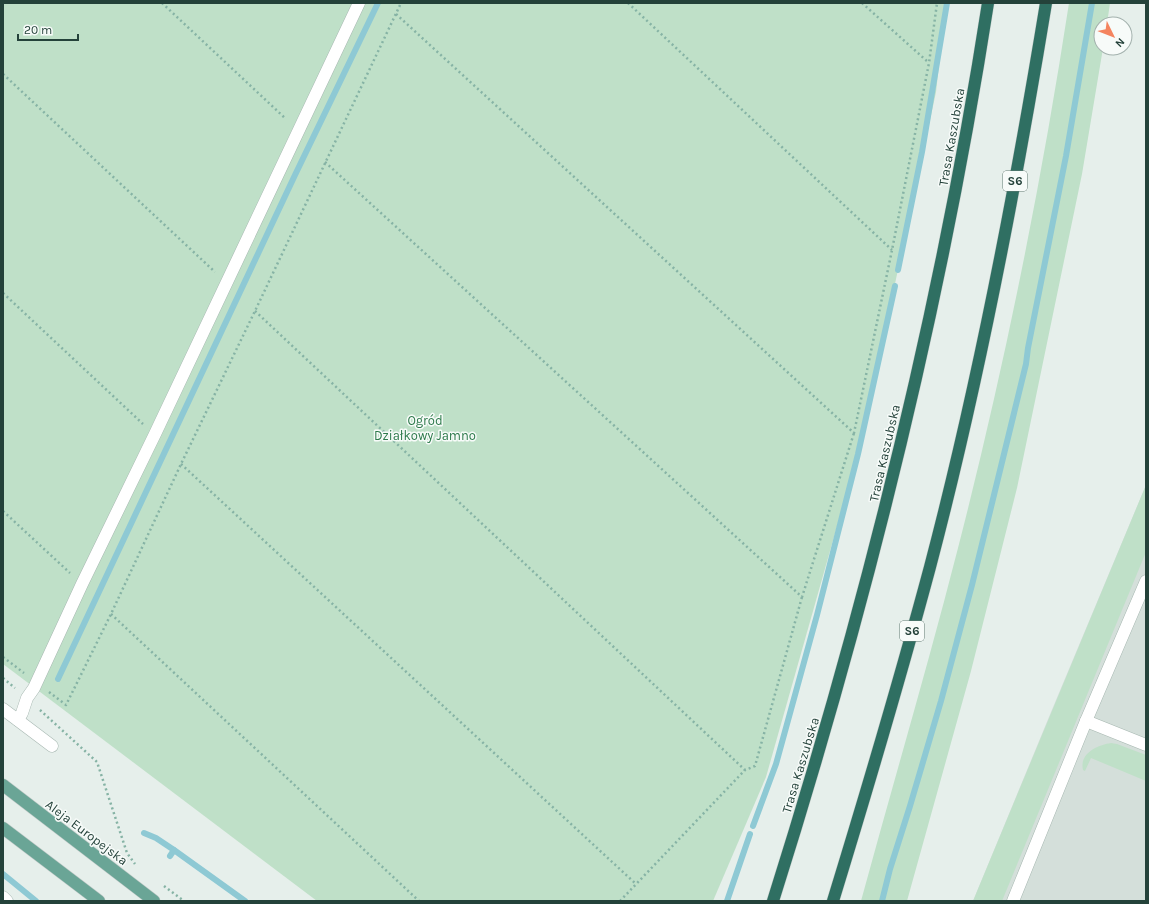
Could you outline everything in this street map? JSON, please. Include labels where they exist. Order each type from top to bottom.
[{"type":"highway","name":"Trasa Kaszubska","points":[[773,901],[834,702],[898,456],[947,236],[988,3]]},
{"type":"highway","name":"S6","points":[[833,901],[882,742],[901,674],[930,564],[963,428],[987,320],[1029,110],[1046,3]]},
{"type":"main road","name":"Aleja Europejska","points":[[3,785],[154,901]]},
{"type":"main road","points":[[3,828],[99,901]]},
{"type":"lane","points":[[18,720],[27,698],[37,683],[82,584],[155,434],[358,3]]},
{"type":"lane","points":[[1013,901],[1086,721],[1146,581]]},
{"type":"lane","points":[[3,709],[52,746]]},
{"type":"lane","points":[[1086,721],[1146,745]]},
{"type":"lane","points":[[3,897],[7,901]]},
{"type":"path","points":[[162,3],[298,129]]},
{"type":"path","points":[[3,657],[66,705],[111,614],[401,3]]},
{"type":"path","points":[[628,3],[892,250]]},
{"type":"path","points":[[862,3],[929,63]]},
{"type":"path","points":[[620,901],[745,770],[755,766],[802,597],[854,433],[929,63],[937,3]]},
{"type":"path","points":[[396,14],[854,433]]},
{"type":"path","points":[[3,74],[226,282]]},
{"type":"path","points":[[325,162],[802,597]]},
{"type":"path","points":[[3,293],[155,434]]},
{"type":"path","points":[[255,311],[745,770]]},
{"type":"path","points":[[181,464],[636,884]]},
{"type":"path","points":[[3,511],[82,584]]},
{"type":"path","points":[[111,614],[419,901]]},
{"type":"path","points":[[64,732],[97,762],[127,853],[130,859],[140,868]]},
{"type":"path","points":[[159,882],[184,901]]},
{"type":"shaded area","points":[[1146,485],[1146,901],[973,901],[1051,712]]},
{"type":"green space","name":"Ogród Działkowy Jamno","points":[[3,3],[946,3],[936,92],[862,438],[766,777],[713,901],[317,901],[3,664]]},
{"type":"green space","points":[[1069,3],[1110,3],[1108,16],[1093,16],[1093,56],[1102,56],[1082,174],[1017,488],[971,671],[907,901],[861,901],[947,592],[975,481],[1006,345],[1034,209]]},
{"type":"green space","points":[[1146,485],[1146,552],[1002,901],[973,901]]},
{"type":"green space","points":[[1111,743],[1146,755],[1146,781],[1091,758],[1085,771],[1083,770],[1084,759],[1091,751],[1095,748]]},
{"type":"waterway","points":[[58,679],[295,175],[378,3]]},
{"type":"waterway","points":[[898,270],[922,152],[947,3]]},
{"type":"waterway","points":[[882,901],[890,869],[941,701],[972,585],[1026,364],[1066,156],[1092,3]]},
{"type":"waterway","points":[[753,826],[776,764],[817,615],[858,454],[895,286]]},
{"type":"waterway","points":[[144,833],[156,838],[174,850]]},
{"type":"waterway","points":[[727,901],[750,834]]},
{"type":"waterway","points":[[170,856],[174,850],[245,901]]},
{"type":"waterway","points":[[3,874],[36,901]]}]
